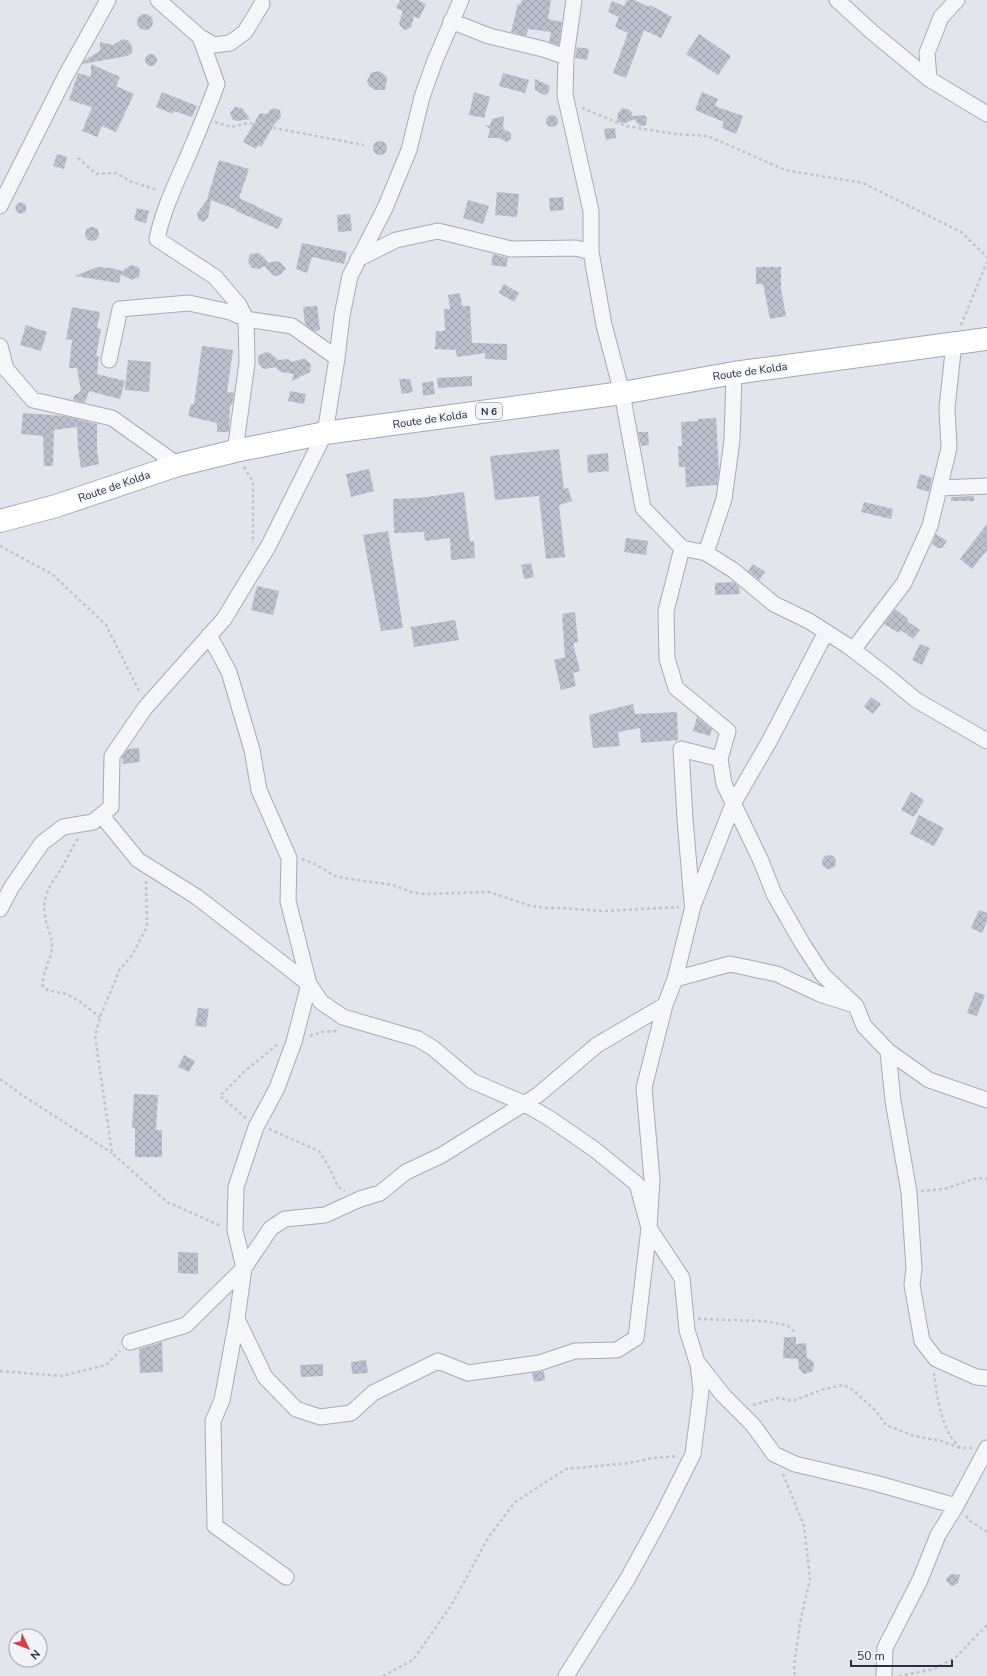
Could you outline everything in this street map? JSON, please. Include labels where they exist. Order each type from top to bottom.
[{"type":"main road","name":"Route de Kolda","points":[[0,521],[56,506],[178,465],[235,451],[325,433],[622,393],[734,373],[987,339]]},
{"type":"street","points":[[0,206],[65,77],[108,0]]},
{"type":"street","points":[[158,0],[200,37],[214,45],[230,43],[245,32],[262,4]]},
{"type":"street","points":[[0,909],[10,888],[42,844],[63,827],[97,819],[111,807],[112,756],[145,708],[224,619],[269,545],[325,433],[342,316],[350,276],[385,208],[409,150],[422,97],[451,21],[461,0]]},
{"type":"street","points":[[837,0],[872,32],[929,79],[987,114]]},
{"type":"street","points":[[929,79],[927,54],[941,17],[957,0]]},
{"type":"street","points":[[573,3],[566,58],[565,95],[591,211],[591,252],[604,325],[622,393],[643,508],[682,548],[706,553],[733,570],[774,604],[826,632],[853,650],[916,700],[987,741]]},
{"type":"street","points":[[451,21],[489,36],[543,49],[566,58]]},
{"type":"street","points":[[200,37],[217,84],[205,118],[171,194],[159,228],[157,239],[215,277],[239,305],[246,319],[247,364],[235,451]]},
{"type":"street","points":[[358,259],[396,240],[438,231],[512,249],[576,248],[591,252]]},
{"type":"street","points":[[109,360],[120,309],[189,303],[230,312],[246,319],[292,326],[337,358]]},
{"type":"street","points":[[853,650],[904,583],[930,526],[949,448],[947,408],[954,343]]},
{"type":"street","points":[[0,346],[6,369],[34,400],[112,418],[178,465]]},
{"type":"street","points":[[706,553],[724,499],[732,440],[734,373]]},
{"type":"street","points":[[940,488],[987,486]]},
{"type":"street","points":[[682,548],[666,611],[667,659],[676,688],[728,731],[720,759],[724,784],[761,861],[774,894],[802,943],[824,975],[856,1006],[864,1026],[888,1051],[929,1080],[987,1100]]},
{"type":"street","points":[[237,1319],[265,1378],[296,1409],[320,1417],[351,1413],[373,1393],[438,1361],[468,1373],[538,1363],[575,1351],[617,1350],[636,1338],[649,1228],[652,1180],[644,1088],[665,1005],[675,979],[693,906],[733,804],[770,740],[826,632]]},
{"type":"street","points":[[209,635],[229,672],[252,750],[259,790],[289,858],[288,901],[309,984],[294,1042],[277,1088],[256,1127],[236,1187],[234,1230],[244,1268],[237,1319],[222,1400],[213,1421],[214,1526],[286,1577]]},
{"type":"street","points":[[693,906],[685,819],[682,749],[720,759]]},
{"type":"street","points":[[97,819],[138,860],[197,897],[309,984],[321,1002],[343,1017],[418,1039],[433,1048],[472,1081],[523,1103],[549,1118],[594,1149],[638,1184],[649,1228],[682,1278],[687,1330],[698,1362],[701,1391],[693,1454],[628,1578],[566,1676]]},
{"type":"street","points":[[675,979],[730,964],[777,974],[820,994],[856,1006]]},
{"type":"street","points":[[130,1342],[186,1325],[244,1268],[271,1228],[285,1219],[325,1215],[360,1199],[380,1193],[406,1172],[442,1155],[538,1095],[597,1045],[665,1005]]},
{"type":"street","points":[[888,1051],[893,1100],[908,1192],[914,1269],[912,1285],[922,1341],[936,1359],[976,1377],[987,1378]]},
{"type":"street","points":[[698,1362],[734,1406],[753,1426],[774,1454],[795,1464],[875,1483],[956,1506]]},
{"type":"street","points":[[884,1676],[884,1648],[920,1580],[938,1535],[956,1506],[981,1448]]},
{"type":"path","points":[[565,95],[572,104],[626,126],[676,134],[708,136],[785,170],[863,183],[961,232],[987,257]]},
{"type":"path","points":[[205,118],[232,127],[248,123],[364,145]]},
{"type":"path","points":[[78,158],[96,174],[116,173],[132,182],[171,194]]},
{"type":"path","points":[[954,343],[987,262]]},
{"type":"path","points":[[235,451],[252,482],[254,570]]},
{"type":"path","points":[[0,546],[52,574],[106,625],[137,686],[145,708]]},
{"type":"path","points":[[97,819],[76,840],[66,862],[52,881],[45,898],[45,917],[49,928],[52,946],[42,981],[43,987],[48,991],[61,992],[73,997],[100,1017]]},
{"type":"path","points":[[289,858],[310,861],[337,877],[393,885],[411,892],[424,894],[489,892],[531,906],[604,911],[693,906]]},
{"type":"path","points":[[112,1153],[95,1036],[100,1017],[120,969],[132,955],[147,927],[147,884],[138,860]]},
{"type":"path","points":[[343,1030],[322,1032],[294,1042],[285,1039],[246,1070],[220,1096],[256,1127],[266,1127],[319,1151],[330,1169],[338,1187],[360,1199]]},
{"type":"path","points":[[0,1079],[22,1095],[112,1153],[167,1202],[226,1228],[234,1230]]},
{"type":"path","points":[[908,1192],[944,1189],[977,1178],[987,1178]]},
{"type":"path","points":[[686,1319],[763,1322],[787,1325],[796,1333]]},
{"type":"path","points":[[0,1371],[62,1376],[106,1365],[130,1342]]},
{"type":"path","points":[[933,1369],[939,1406],[953,1441],[960,1448]]},
{"type":"path","points":[[734,1406],[750,1406],[778,1398],[792,1401],[821,1390],[843,1385],[853,1390],[876,1411],[886,1425],[914,1436],[941,1441],[960,1448],[981,1448]]},
{"type":"path","points":[[383,1676],[413,1660],[452,1604],[488,1538],[515,1502],[566,1469],[628,1463],[653,1458],[693,1454]]},
{"type":"path","points":[[774,1454],[790,1488],[804,1526],[810,1579],[801,1618],[794,1664],[795,1676]]},
{"type":"path","points":[[956,1506],[970,1521],[987,1532]]},
{"type":"path","points":[[899,1676],[934,1669],[956,1657],[987,1625]]},
{"type":"building","points":[[400,0],[418,0],[426,4],[419,19],[414,16],[411,27],[405,30],[399,23],[403,11],[396,8]]},
{"type":"building","points":[[522,0],[551,0],[548,19],[562,22],[559,45],[549,42],[551,32],[528,29],[526,36],[511,32],[518,4],[520,5]]},
{"type":"building","points":[[627,0],[634,0],[649,7],[650,5],[672,17],[661,38],[644,30],[626,78],[613,73],[628,33],[615,27],[619,17],[608,12],[612,1],[624,6]]},
{"type":"building","points":[[142,14],[148,14],[153,19],[151,28],[148,30],[142,30],[137,25],[137,19]]},
{"type":"building","points":[[699,34],[731,56],[718,75],[686,54]]},
{"type":"building","points":[[123,39],[129,41],[132,47],[132,53],[127,56],[82,64],[85,60],[100,51],[100,42],[113,45]]},
{"type":"building","points":[[577,47],[589,49],[587,60],[575,58]]},
{"type":"building","points":[[149,54],[153,54],[157,60],[153,66],[149,66],[145,62],[145,58]]},
{"type":"building","points":[[91,64],[120,77],[116,86],[134,94],[116,132],[102,126],[97,137],[82,131],[92,107],[69,100],[78,73],[91,77]]},
{"type":"building","points":[[379,71],[386,76],[387,80],[385,90],[375,90],[369,86],[367,81],[371,73]]},
{"type":"building","points":[[503,73],[529,80],[525,93],[499,86]]},
{"type":"building","points":[[535,79],[550,86],[547,94],[544,95],[535,90]]},
{"type":"building","points":[[162,92],[197,106],[192,117],[174,111],[173,114],[156,107]]},
{"type":"building","points":[[474,92],[490,97],[484,118],[469,115]]},
{"type":"building","points":[[702,92],[718,99],[715,106],[743,116],[736,134],[722,128],[724,122],[695,110]]},
{"type":"building","points":[[235,107],[242,108],[250,119],[237,121],[233,120],[230,113]]},
{"type":"building","points":[[273,108],[280,110],[281,117],[275,123],[261,147],[258,145],[256,149],[243,142],[260,113],[267,114]]},
{"type":"building","points":[[623,108],[630,110],[633,116],[643,115],[647,117],[646,125],[640,126],[634,119],[626,123],[617,122],[618,113]]},
{"type":"building","points":[[552,115],[556,117],[558,121],[556,125],[552,127],[548,125],[546,121],[548,117]]},
{"type":"building","points":[[504,116],[503,129],[511,133],[511,139],[506,142],[499,138],[488,138],[490,129],[485,125],[490,126],[492,119]]},
{"type":"building","points":[[615,128],[616,138],[606,140],[604,129]]},
{"type":"building","points":[[377,141],[383,141],[387,145],[387,151],[383,155],[377,155],[373,151],[373,145]]},
{"type":"building","points":[[57,154],[67,157],[64,169],[53,166]]},
{"type":"building","points":[[219,160],[249,169],[239,198],[283,219],[278,229],[211,200],[208,218],[203,222],[198,219],[197,213],[208,199]]},
{"type":"building","points":[[497,192],[519,194],[517,217],[495,215]]},
{"type":"building","points":[[563,197],[564,210],[550,211],[549,198]]},
{"type":"building","points":[[468,200],[489,206],[483,224],[463,218]]},
{"type":"building","points":[[21,202],[25,204],[27,208],[25,212],[21,214],[17,212],[15,208],[17,204]]},
{"type":"building","points":[[137,208],[149,211],[146,223],[134,220]]},
{"type":"building","points":[[350,214],[352,231],[338,232],[337,215]]},
{"type":"building","points":[[92,227],[97,229],[99,234],[97,239],[92,241],[87,239],[85,234],[87,229]]},
{"type":"building","points":[[302,243],[347,252],[344,264],[312,257],[307,273],[296,269]]},
{"type":"building","points":[[258,253],[269,263],[276,261],[280,262],[286,269],[280,275],[276,276],[264,266],[259,269],[252,268],[248,262],[250,254]]},
{"type":"building","points":[[493,254],[508,258],[506,267],[491,265]]},
{"type":"building","points":[[131,265],[138,267],[140,270],[139,277],[132,280],[121,274],[119,283],[75,276],[97,267],[112,268],[122,271]]},
{"type":"building","points":[[756,267],[781,267],[781,289],[786,316],[770,319],[763,284],[756,284]]},
{"type":"building","points":[[504,284],[519,293],[514,302],[499,293]]},
{"type":"building","points":[[460,293],[462,306],[470,306],[472,343],[507,344],[507,360],[485,359],[485,353],[457,357],[456,350],[435,349],[436,331],[445,331],[444,309],[450,309],[448,295]]},
{"type":"building","points":[[317,306],[320,330],[314,331],[305,324],[303,307]]},
{"type":"building","points":[[72,307],[100,312],[97,328],[101,329],[96,356],[99,356],[97,374],[125,381],[120,399],[89,391],[85,403],[73,400],[74,396],[81,391],[77,368],[69,368],[72,340],[66,339]]},
{"type":"building","points":[[26,325],[47,332],[41,351],[20,345]]},
{"type":"building","points":[[202,346],[233,350],[227,392],[234,393],[232,405],[230,405],[229,432],[217,432],[217,423],[188,416],[191,404],[194,404]]},
{"type":"building","points":[[266,352],[270,353],[278,360],[288,359],[292,362],[305,359],[311,364],[310,372],[292,381],[294,374],[281,372],[275,367],[265,369],[262,368],[258,362],[258,358]]},
{"type":"building","points":[[128,360],[151,362],[149,392],[125,390]]},
{"type":"building","points":[[472,376],[472,386],[438,388],[437,378]]},
{"type":"building","points":[[399,379],[410,379],[413,392],[402,394]]},
{"type":"building","points":[[433,381],[435,394],[423,396],[422,383]]},
{"type":"building","points":[[290,391],[306,394],[304,404],[288,401]]},
{"type":"building","points":[[23,413],[64,416],[97,424],[97,451],[99,464],[81,468],[77,425],[77,427],[54,430],[53,466],[44,466],[43,436],[21,434]]},
{"type":"building","points":[[716,418],[719,471],[717,485],[686,487],[685,467],[679,467],[678,446],[682,446],[681,422]]},
{"type":"building","points":[[638,432],[648,432],[649,445],[641,446]]},
{"type":"building","points":[[559,449],[564,489],[568,488],[572,501],[559,505],[565,557],[546,559],[539,496],[495,500],[490,456]]},
{"type":"building","points":[[608,453],[609,471],[588,473],[587,455]]},
{"type":"building","points":[[369,469],[374,491],[351,497],[346,474]]},
{"type":"building","points":[[920,474],[932,478],[929,492],[916,488]]},
{"type":"building","points":[[464,492],[470,542],[474,541],[475,558],[451,560],[450,538],[425,541],[424,532],[394,533],[393,499],[418,498]]},
{"type":"building","points":[[974,496],[974,501],[951,501],[951,497]]},
{"type":"building","points":[[864,502],[893,509],[891,519],[861,512]]},
{"type":"building","points":[[987,524],[987,550],[972,569],[960,559]]},
{"type":"building","points":[[388,531],[403,628],[381,631],[363,535]]},
{"type":"building","points":[[936,534],[947,541],[942,548],[938,548],[932,544]]},
{"type":"building","points":[[626,538],[648,541],[646,555],[624,552]]},
{"type":"building","points":[[531,563],[534,577],[524,579],[521,565]]},
{"type":"building","points":[[753,564],[765,572],[759,580],[748,571]]},
{"type":"building","points":[[734,582],[739,587],[740,594],[715,595],[715,583]]},
{"type":"building","points":[[257,586],[279,591],[273,615],[251,610]]},
{"type":"building","points":[[895,609],[908,619],[907,621],[920,630],[913,639],[901,630],[899,633],[884,624]]},
{"type":"building","points":[[575,612],[578,642],[573,643],[580,671],[573,673],[576,686],[561,690],[554,660],[565,657],[562,614]]},
{"type":"building","points":[[455,620],[459,640],[414,647],[411,627]]},
{"type":"building","points":[[920,644],[930,648],[922,665],[912,660]]},
{"type":"building","points":[[871,697],[881,704],[873,714],[864,707]]},
{"type":"building","points":[[633,704],[635,714],[677,712],[678,740],[641,743],[640,728],[618,732],[620,746],[593,748],[589,715]]},
{"type":"building","points":[[697,717],[712,729],[710,736],[693,731]]},
{"type":"building","points":[[139,748],[140,762],[123,764],[122,757],[128,749]]},
{"type":"building","points":[[911,792],[924,800],[914,817],[901,810]]},
{"type":"building","points":[[919,815],[944,828],[934,846],[910,834]]},
{"type":"building","points":[[826,855],[832,855],[836,859],[836,865],[832,869],[826,869],[822,865],[822,859]]},
{"type":"building","points":[[979,910],[987,913],[987,921],[982,933],[971,928]]},
{"type":"building","points":[[975,992],[985,995],[977,1016],[967,1013]]},
{"type":"building","points":[[198,1008],[209,1009],[206,1027],[195,1026]]},
{"type":"building","points":[[184,1055],[195,1061],[189,1072],[178,1067]]},
{"type":"building","points":[[134,1094],[158,1095],[156,1130],[162,1130],[162,1157],[135,1157],[135,1128],[132,1128]]},
{"type":"building","points":[[178,1252],[198,1253],[198,1274],[178,1273]]},
{"type":"building","points":[[784,1337],[796,1337],[796,1344],[806,1343],[807,1358],[814,1363],[813,1371],[805,1374],[799,1369],[798,1359],[783,1358]]},
{"type":"building","points":[[162,1342],[163,1372],[140,1373],[139,1349]]},
{"type":"building","points":[[366,1360],[368,1373],[352,1374],[351,1362]]},
{"type":"building","points":[[323,1364],[323,1376],[301,1377],[300,1365]]},
{"type":"building","points":[[544,1371],[545,1380],[534,1382],[532,1373]]},
{"type":"building","points":[[952,1574],[960,1575],[958,1583],[953,1586],[946,1580],[947,1577]]}]
